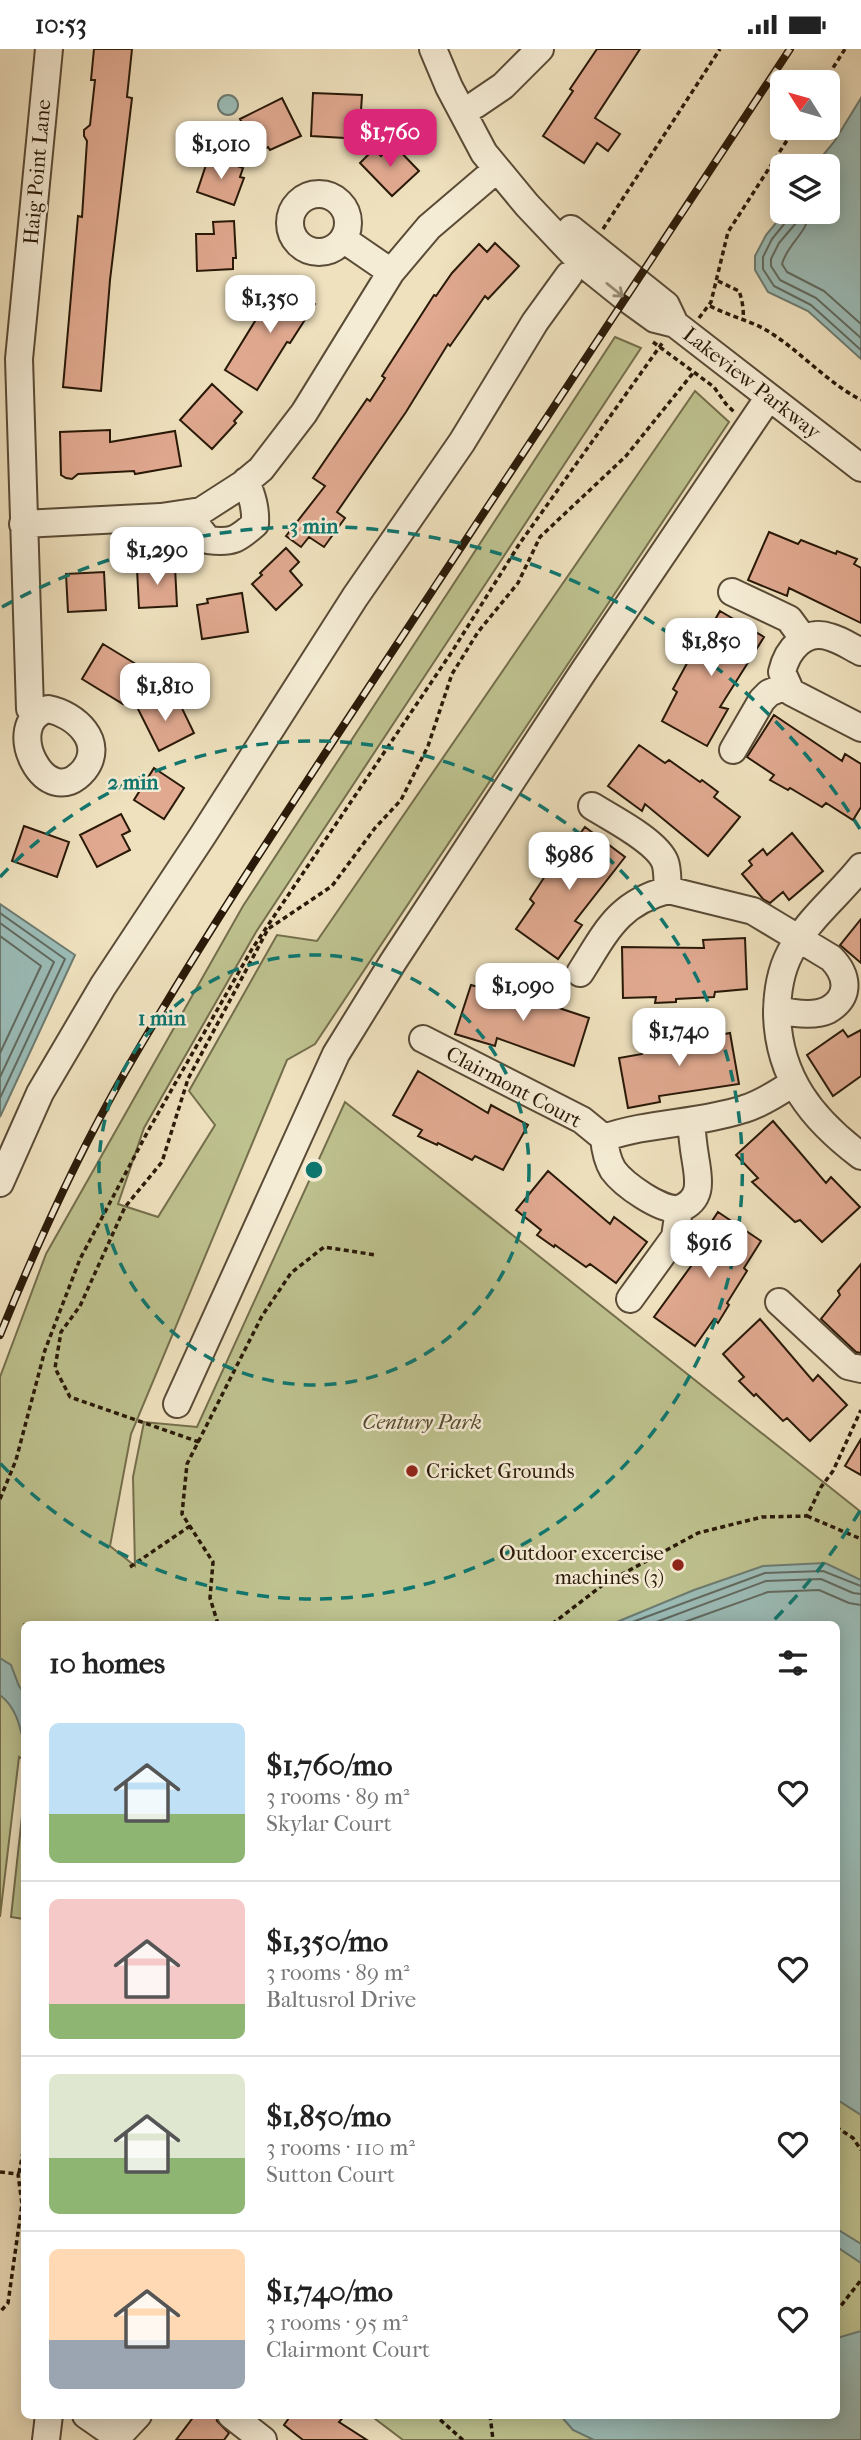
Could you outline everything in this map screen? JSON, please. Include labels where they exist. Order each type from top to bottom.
[{"type":"street","name":"Haig Point Lane","points":[[33,713],[30,709],[19,359],[48,49]]},
{"type":"street","name":"Lakeview Parkway","points":[[433,49],[484,153],[527,205],[580,261],[655,319],[675,324],[861,468]]},
{"type":"street","name":"Lakeview Parkway","points":[[452,49],[475,105],[495,144],[554,213],[591,247],[666,305],[675,324]]},
{"type":"street","points":[[475,105],[503,86],[540,49]]},
{"type":"street","points":[[23,524],[93,522],[201,511],[246,481],[261,469],[304,413],[391,272],[429,227],[497,169]]},
{"type":"street","points":[[344,239],[391,272]]},
{"type":"street","points":[[0,1183],[40,1093],[103,986],[211,824],[355,597],[462,442],[535,322],[569,275]]},
{"type":"street","points":[[177,1404],[336,1054],[583,672],[769,397]]},
{"type":"street","points":[[187,513],[208,540],[226,543],[241,536],[255,524],[253,496],[246,481]]},
{"type":"street","points":[[732,592],[789,618],[803,638]]},
{"type":"street","points":[[861,652],[828,636],[811,635],[803,638],[793,648],[782,672],[791,692],[861,728]]},
{"type":"street","points":[[733,750],[762,700],[769,693],[786,686]]},
{"type":"street","points":[[592,806],[651,845],[661,855],[665,863],[668,890]]},
{"type":"street","points":[[861,867],[799,939],[783,971],[777,1010],[783,1060],[793,1083],[828,1127],[861,1156]]},
{"type":"street","points":[[580,973],[605,933],[623,911],[647,895],[668,890],[753,911],[831,958],[841,968],[845,988],[851,999],[827,1010],[794,1013],[777,1010]]},
{"type":"street","name":"Clairmont Court","points":[[423,1039],[582,1120],[604,1138],[606,1155],[614,1171],[629,1185],[664,1208],[679,1209]]},
{"type":"street","name":"Clairmont Court","points":[[604,1138],[625,1130],[691,1121],[745,1109],[793,1083]]},
{"type":"street","points":[[630,1299],[675,1237],[679,1209],[686,1207],[695,1198],[699,1187],[691,1121]]},
{"type":"street","points":[[779,1301],[848,1366],[861,1369]]},
{"type":"street","points":[[46,2440],[49,2419]]},
{"type":"street","points":[[92,2419],[109,2431],[123,2431],[134,2419]]},
{"type":"street","points":[[236,2419],[263,2440]]},
{"type":"path","points":[[596,239],[720,49]]},
{"type":"path","points":[[832,70],[845,49]]},
{"type":"path","points":[[787,140],[729,232],[710,304],[774,335],[845,392],[861,400]]},
{"type":"path","points":[[718,281],[738,291],[744,310],[743,318]]},
{"type":"path","points":[[0,1499],[16,1460],[45,1350],[80,1259],[148,1131],[252,949],[438,673],[520,543],[675,324]]},
{"type":"path","points":[[199,1442],[70,1397],[55,1367],[61,1332],[80,1306],[125,1207],[162,1162],[188,1079],[268,929],[332,886],[401,800],[428,746],[452,674],[478,632],[518,583],[540,537],[626,456],[693,373],[714,387],[726,404],[750,426]]},
{"type":"path","points":[[217,1621],[209,1598],[213,1562],[182,1514],[187,1464],[262,1316],[291,1273],[324,1247],[376,1255]]},
{"type":"path","points":[[807,1516],[821,1487],[833,1471],[861,1411]]},
{"type":"path","points":[[556,1621],[604,1584],[698,1533],[762,1517],[807,1516],[861,1539]]},
{"type":"path","points":[[130,1567],[190,1526]]},
{"type":"path","points":[[840,2130],[853,2138],[861,2150]]},
{"type":"path","points":[[21,2160],[18,2173],[21,2196]]},
{"type":"path","points":[[0,2172],[18,2173]]},
{"type":"path","points":[[0,2312],[8,2303],[21,2211]]},
{"type":"path","points":[[840,2307],[861,2280]]},
{"type":"path","points":[[438,2419],[463,2440]]},
{"type":"path","points":[[490,2419],[493,2440]]},
{"type":"green space","name":"Century Park","points":[[615,337],[641,348],[256,932],[144,1128],[118,1204],[158,1217],[215,1125],[189,1091],[277,935],[317,941],[695,391],[729,422],[315,1044],[287,1060],[131,1434],[110,1546],[135,1566],[133,1477],[144,1422],[197,1427],[345,1102],[861,1512],[861,2440],[403,2440],[375,2419],[840,2419],[840,1621],[21,1621],[21,1758],[19,1757],[0,1917],[0,1377],[46,1254],[243,906]]},
{"type":"green space","points":[[21,1825],[21,1919],[11,1917]]},
{"type":"water","points":[[228,95],[235,98],[238,105],[235,112],[228,115],[221,112],[218,105],[221,98]]},
{"type":"water","points":[[861,98],[861,359],[808,311],[768,292],[755,270],[755,256],[775,224],[840,224],[840,154],[824,154],[835,140],[840,140],[840,132]]},
{"type":"water","points":[[0,904],[75,955],[0,1117]]},
{"type":"water","points":[[825,1563],[861,1580],[861,2115],[840,2102],[840,1621],[619,1621],[694,1590],[763,1566]]},
{"type":"water","points":[[0,1658],[11,1665],[21,1689],[21,1732],[14,1711],[0,1695]]},
{"type":"water","points":[[840,2231],[861,2244],[861,2263],[840,2249]]},
{"type":"water","points":[[861,2331],[861,2440],[594,2440],[573,2430],[563,2419],[840,2419],[840,2337]]},
{"type":"building","points":[[94,49],[132,49],[127,97],[132,98],[110,280],[101,391],[63,387],[78,216],[82,217],[87,141],[84,130],[90,125],[95,80],[91,80]]},
{"type":"building","points":[[597,49],[640,49],[595,118],[620,134],[608,151],[597,143],[584,163],[543,136]]},
{"type":"building","points":[[313,93],[362,95],[359,142],[345,138],[311,136]]},
{"type":"building","points":[[282,98],[301,136],[257,153],[240,119]]},
{"type":"building","points":[[393,144],[419,171],[392,196],[360,163],[374,149],[381,156]]},
{"type":"building","points":[[209,156],[243,168],[240,177],[244,178],[234,205],[197,192]]},
{"type":"building","points":[[234,221],[236,258],[233,258],[233,269],[197,271],[196,234],[214,234],[213,222]]},
{"type":"building","points":[[495,243],[519,266],[488,299],[485,296],[450,346],[448,344],[406,412],[337,512],[345,518],[324,547],[309,537],[301,547],[286,536],[325,486],[313,478],[367,399],[370,401],[385,378],[382,376],[434,295],[436,296],[452,273],[479,244],[487,252]]},
{"type":"building","points":[[279,282],[315,304],[257,390],[225,370]]},
{"type":"building","points":[[212,384],[242,412],[234,421],[236,423],[212,449],[180,420]]},
{"type":"building","points":[[110,430],[110,442],[175,431],[181,466],[135,474],[134,471],[78,474],[72,479],[61,475],[60,432]]},
{"type":"building","points":[[769,532],[798,544],[801,540],[857,559],[854,564],[861,568],[861,623],[789,588],[787,596],[748,580]]},
{"type":"building","points":[[286,548],[299,562],[290,571],[302,585],[276,610],[252,584]]},
{"type":"building","points":[[175,567],[177,606],[139,608],[137,569]]},
{"type":"building","points":[[104,572],[106,610],[68,612],[66,574]]},
{"type":"building","points":[[242,593],[248,632],[202,639],[197,605],[208,603],[207,599]]},
{"type":"building","points":[[720,611],[764,637],[720,707],[728,709],[707,746],[662,721],[677,692],[673,689],[691,656],[689,654],[699,636],[704,639]]},
{"type":"building","points":[[103,644],[144,669],[123,704],[82,679]]},
{"type":"building","points":[[156,698],[162,708],[178,700],[194,733],[159,751],[137,707]]},
{"type":"building","points":[[774,715],[842,761],[845,754],[861,764],[861,807],[853,820],[826,803],[822,807],[790,788],[788,790],[770,780],[774,775],[747,757]]},
{"type":"building","points":[[639,745],[665,763],[669,760],[700,782],[702,780],[718,792],[714,797],[740,817],[708,856],[645,804],[642,811],[608,786]]},
{"type":"building","points":[[154,768],[184,788],[164,819],[134,800]]},
{"type":"building","points":[[121,814],[130,831],[122,835],[130,850],[97,867],[80,835]]},
{"type":"building","points":[[24,826],[69,842],[57,877],[12,861]]},
{"type":"building","points":[[585,827],[625,857],[575,921],[582,925],[558,959],[516,929],[534,903],[530,899],[551,867],[549,866],[561,849],[566,853]]},
{"type":"building","points":[[792,833],[823,871],[789,900],[783,892],[770,903],[763,899],[742,874],[752,865],[749,861],[763,849],[767,855]]},
{"type":"building","points":[[861,919],[861,963],[840,945]]},
{"type":"building","points":[[745,938],[747,989],[715,992],[714,997],[676,999],[676,1002],[655,1003],[656,997],[623,998],[622,947],[704,948],[703,940]]},
{"type":"building","points":[[471,985],[501,993],[504,989],[561,1002],[559,1008],[589,1018],[574,1066],[497,1038],[495,1046],[455,1034]]},
{"type":"building","points":[[843,1030],[848,1037],[861,1030],[861,1076],[833,1096],[807,1055]]},
{"type":"building","points":[[697,1033],[698,1039],[730,1033],[739,1084],[659,1096],[660,1102],[628,1108],[619,1058],[642,1054],[641,1048],[677,1041],[677,1037]]},
{"type":"building","points":[[418,1071],[488,1113],[491,1105],[528,1125],[503,1170],[475,1156],[472,1160],[418,1136],[422,1130],[393,1115]]},
{"type":"building","points":[[773,1121],[826,1183],[831,1177],[860,1207],[822,1242],[800,1220],[795,1222],[752,1182],[758,1178],[736,1155]]},
{"type":"building","points":[[548,1171],[610,1224],[614,1217],[647,1242],[616,1283],[590,1264],[586,1267],[537,1235],[541,1230],[516,1210]]},
{"type":"building","points":[[718,1212],[761,1241],[744,1268],[747,1271],[718,1323],[714,1319],[695,1346],[654,1317],[702,1251],[695,1247]]},
{"type":"building","points":[[861,1264],[861,1353],[856,1352],[821,1319],[840,1295],[838,1291]]},
{"type":"building","points":[[760,1319],[813,1381],[818,1375],[847,1405],[810,1441],[787,1418],[783,1421],[739,1381],[744,1377],[723,1354]]},
{"type":"building","points":[[861,1439],[861,1475],[845,1466]]},
{"type":"building","points":[[192,2419],[217,2419],[229,2433],[224,2440],[176,2440]]},
{"type":"building","points":[[288,2419],[342,2419],[339,2422],[367,2440],[303,2440],[284,2425]]},
{"type":"railway","points":[[0,1335],[42,1235],[89,1138],[186,970],[317,765],[790,49]]},
{"type":"place","name":"Cricket Grounds","points":[[412,1471]]},
{"type":"place","name":"Outdoor excercise machines (3)","points":[[678,1565]]}]
